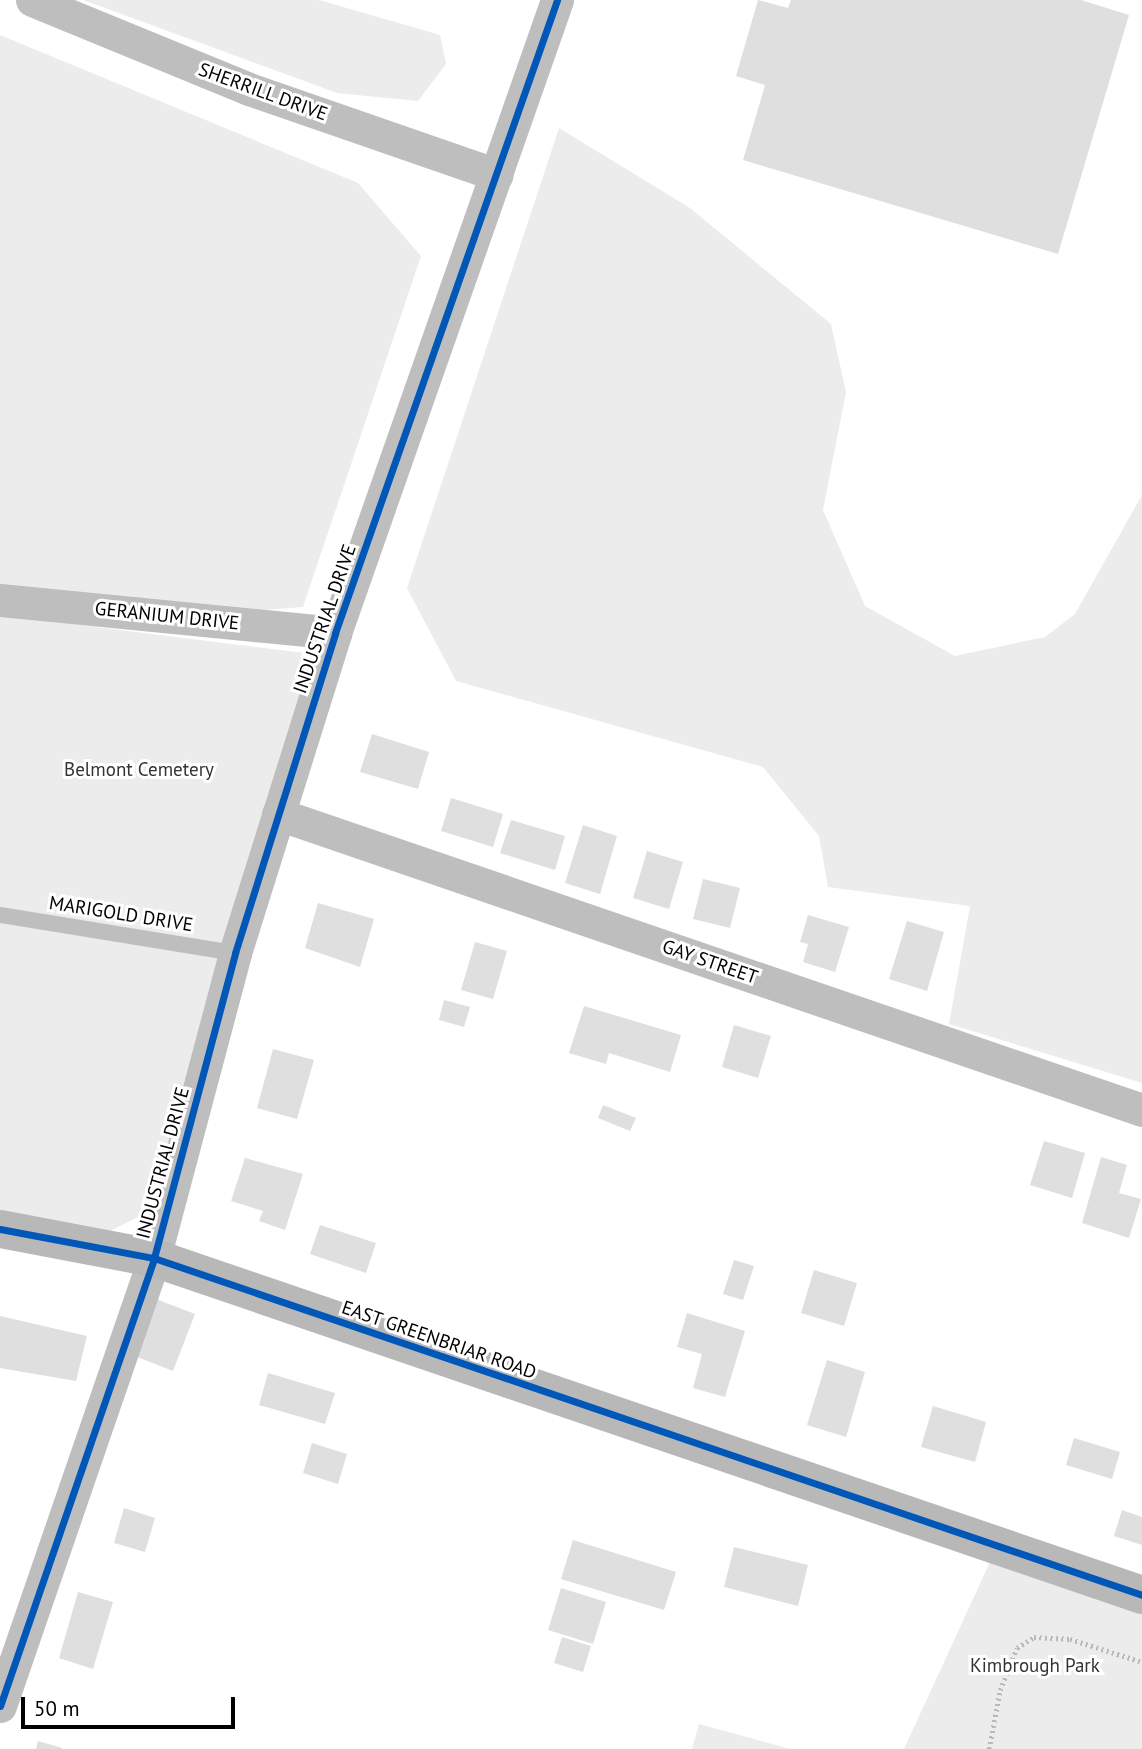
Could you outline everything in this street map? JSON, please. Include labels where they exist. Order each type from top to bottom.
[{"type":"street","name":"SHERRILL DRIVE","points":[[32,0],[249,89],[497,175]]},
{"type":"street","name":"INDUSTRIAL DRIVE","points":[[0,1706],[6,1660],[64,1533],[154,1258],[235,953],[335,633],[557,0]]},
{"type":"street","name":"GERANIUM DRIVE","points":[[0,600],[335,633]]},
{"type":"street","name":"GAY STREET","points":[[278,814],[1142,1111]]},
{"type":"street","name":"EAST GREENBRIAR ROAD","points":[[0,1229],[154,1258],[1142,1595]]},
{"type":"lane","name":"MARIGOLD DRIVE","points":[[0,915],[235,953]]},
{"type":"path","points":[[989,1749],[1000,1690],[1017,1648],[1034,1637],[1070,1639],[1142,1662]]},
{"type":"green space","points":[[83,0],[319,0],[440,35],[446,64],[418,101],[337,93]]},
{"type":"green space","points":[[0,35],[358,183],[421,256],[303,607],[252,611],[0,588]]},
{"type":"green space","points":[[559,128],[690,208],[831,324],[846,392],[823,510],[865,606],[955,656],[1045,637],[1075,614],[1142,495],[1142,1083],[949,1024],[970,906],[828,887],[819,836],[763,767],[456,681],[407,588]]},
{"type":"green space","name":"Belmont Cemetery","points":[[0,615],[305,653],[314,664],[154,1193],[138,1217],[110,1231],[0,1213]]},
{"type":"green space","name":"Kimbrough Park","points":[[990,1562],[1142,1614],[1142,1749],[904,1749]]},
{"type":"green space","points":[[699,1724],[790,1749],[692,1749]]},
{"type":"building","points":[[758,0],[788,8],[791,0],[1081,0],[1129,15],[1058,254],[743,160],[765,85],[736,76]]},
{"type":"building","points":[[372,734],[429,752],[418,789],[360,772]]},
{"type":"building","points":[[451,798],[503,814],[493,847],[441,831]]},
{"type":"building","points":[[511,820],[565,836],[555,870],[500,853]]},
{"type":"building","points":[[583,825],[617,836],[600,894],[565,883]]},
{"type":"building","points":[[647,851],[683,862],[669,909],[633,898]]},
{"type":"building","points":[[703,879],[740,888],[730,928],[693,919]]},
{"type":"building","points":[[318,903],[374,919],[360,967],[305,948]]},
{"type":"building","points":[[808,915],[849,927],[835,972],[803,962],[808,944],[800,942]]},
{"type":"building","points":[[907,921],[944,932],[927,991],[889,979]]},
{"type":"building","points":[[475,942],[507,951],[493,999],[461,990]]},
{"type":"building","points":[[444,1000],[470,1007],[464,1027],[439,1020]]},
{"type":"building","points":[[584,1006],[681,1035],[670,1072],[609,1053],[606,1064],[569,1053]]},
{"type":"building","points":[[734,1025],[771,1036],[758,1078],[722,1067]]},
{"type":"building","points":[[273,1049],[314,1060],[297,1119],[257,1108]]},
{"type":"building","points":[[603,1105],[636,1118],[630,1131],[598,1118]]},
{"type":"building","points":[[1044,1141],[1085,1153],[1072,1198],[1030,1185]]},
{"type":"building","points":[[1101,1157],[1127,1165],[1119,1193],[1141,1199],[1129,1238],[1082,1223]]},
{"type":"building","points":[[245,1158],[303,1174],[285,1230],[259,1221],[263,1211],[231,1201]]},
{"type":"building","points":[[320,1225],[376,1243],[366,1273],[310,1254]]},
{"type":"building","points":[[734,1260],[754,1266],[743,1300],[723,1294]]},
{"type":"building","points":[[814,1270],[857,1283],[844,1326],[801,1313]]},
{"type":"building","points":[[156,1299],[195,1314],[173,1371],[132,1355]]},
{"type":"building","points":[[687,1313],[745,1331],[725,1397],[693,1388],[702,1354],[677,1347]]},
{"type":"building","points":[[0,1316],[87,1336],[76,1381],[0,1368]]},
{"type":"building","points":[[827,1360],[865,1372],[846,1437],[807,1425]]},
{"type":"building","points":[[268,1373],[335,1393],[325,1424],[259,1405]]},
{"type":"building","points":[[933,1406],[986,1422],[975,1462],[921,1447]]},
{"type":"building","points":[[1074,1438],[1120,1452],[1112,1479],[1066,1465]]},
{"type":"building","points":[[312,1443],[347,1454],[338,1484],[303,1473]]},
{"type":"building","points":[[124,1508],[155,1518],[145,1552],[114,1543]]},
{"type":"building","points":[[1122,1510],[1142,1517],[1142,1545],[1114,1536]]},
{"type":"building","points":[[573,1540],[676,1572],[664,1610],[561,1579]]},
{"type":"building","points":[[734,1547],[808,1565],[798,1606],[724,1587]]},
{"type":"building","points":[[561,1588],[606,1602],[593,1644],[548,1630]]},
{"type":"building","points":[[78,1592],[113,1602],[93,1669],[59,1658]]},
{"type":"building","points":[[562,1637],[591,1646],[583,1672],[554,1663]]},
{"type":"building","points":[[38,1741],[62,1748],[62,1749],[36,1749]]},
{"type":"cycle path","points":[[0,1706],[154,1258],[235,953],[335,633],[557,0]]},
{"type":"cycle path","points":[[0,1229],[154,1258],[1142,1595]]}]
